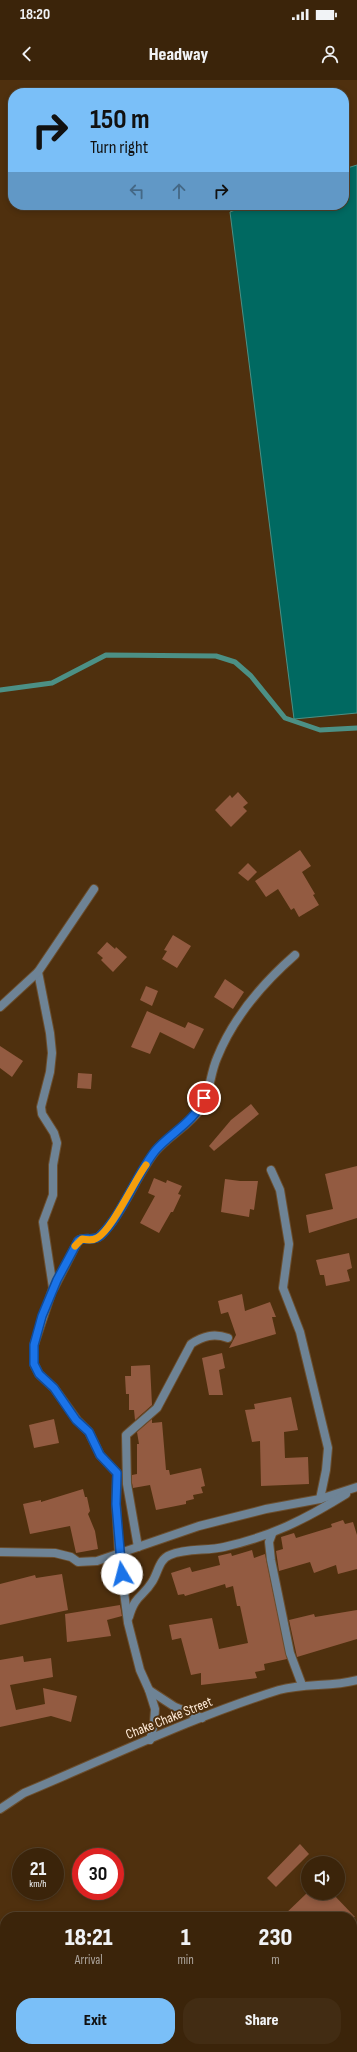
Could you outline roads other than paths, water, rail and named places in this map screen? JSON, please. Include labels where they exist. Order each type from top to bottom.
[{"type":"street","points":[[0,1007],[22,985],[38,972],[94,889]]},
{"type":"street","points":[[127,1484],[100,1455],[89,1432],[76,1420],[61,1396],[36,1369],[34,1345],[54,1288],[78,1241],[82,1239],[93,1240],[101,1235],[115,1217],[155,1151],[201,1108],[216,1059],[232,1030],[271,976],[295,955]]},
{"type":"street","points":[[38,972],[50,1033],[52,1053],[50,1072],[41,1107],[42,1114],[54,1133],[57,1143],[53,1165],[54,1195],[43,1222],[54,1288]]},
{"type":"street","points":[[271,1170],[280,1190],[289,1244],[283,1288],[300,1332],[328,1448],[326,1470],[320,1500]]},
{"type":"street","points":[[138,1547],[127,1484],[126,1435],[156,1408],[191,1344],[198,1339],[218,1334],[228,1338]]},
{"type":"street","points":[[116,1472],[119,1553],[128,1623],[140,1670],[149,1690],[155,1709],[154,1724],[150,1740]]},
{"type":"street","points":[[0,1552],[21,1551],[55,1553],[84,1563],[138,1547],[199,1526],[266,1509],[320,1500],[357,1487]]},
{"type":"street","points":[[128,1623],[132,1607],[136,1599],[153,1582],[160,1564],[169,1555],[180,1552],[219,1548],[272,1534],[317,1512],[357,1487]]},
{"type":"street","points":[[272,1534],[269,1542],[270,1560],[290,1653],[302,1685]]},
{"type":"street","name":"Chake Chake Street","points":[[0,1809],[24,1793],[108,1756],[202,1718],[280,1690],[302,1685],[345,1683],[357,1680]]},
{"type":"street","points":[[149,1690],[175,1707],[202,1718]]},
{"type":"water","points":[[357,165],[357,713],[294,719],[230,212],[235,210],[349,210],[349,167]]},
{"type":"waterway","points":[[0,690],[52,683],[106,655],[216,656],[235,662],[251,676],[285,718],[320,730],[357,728]]}]
